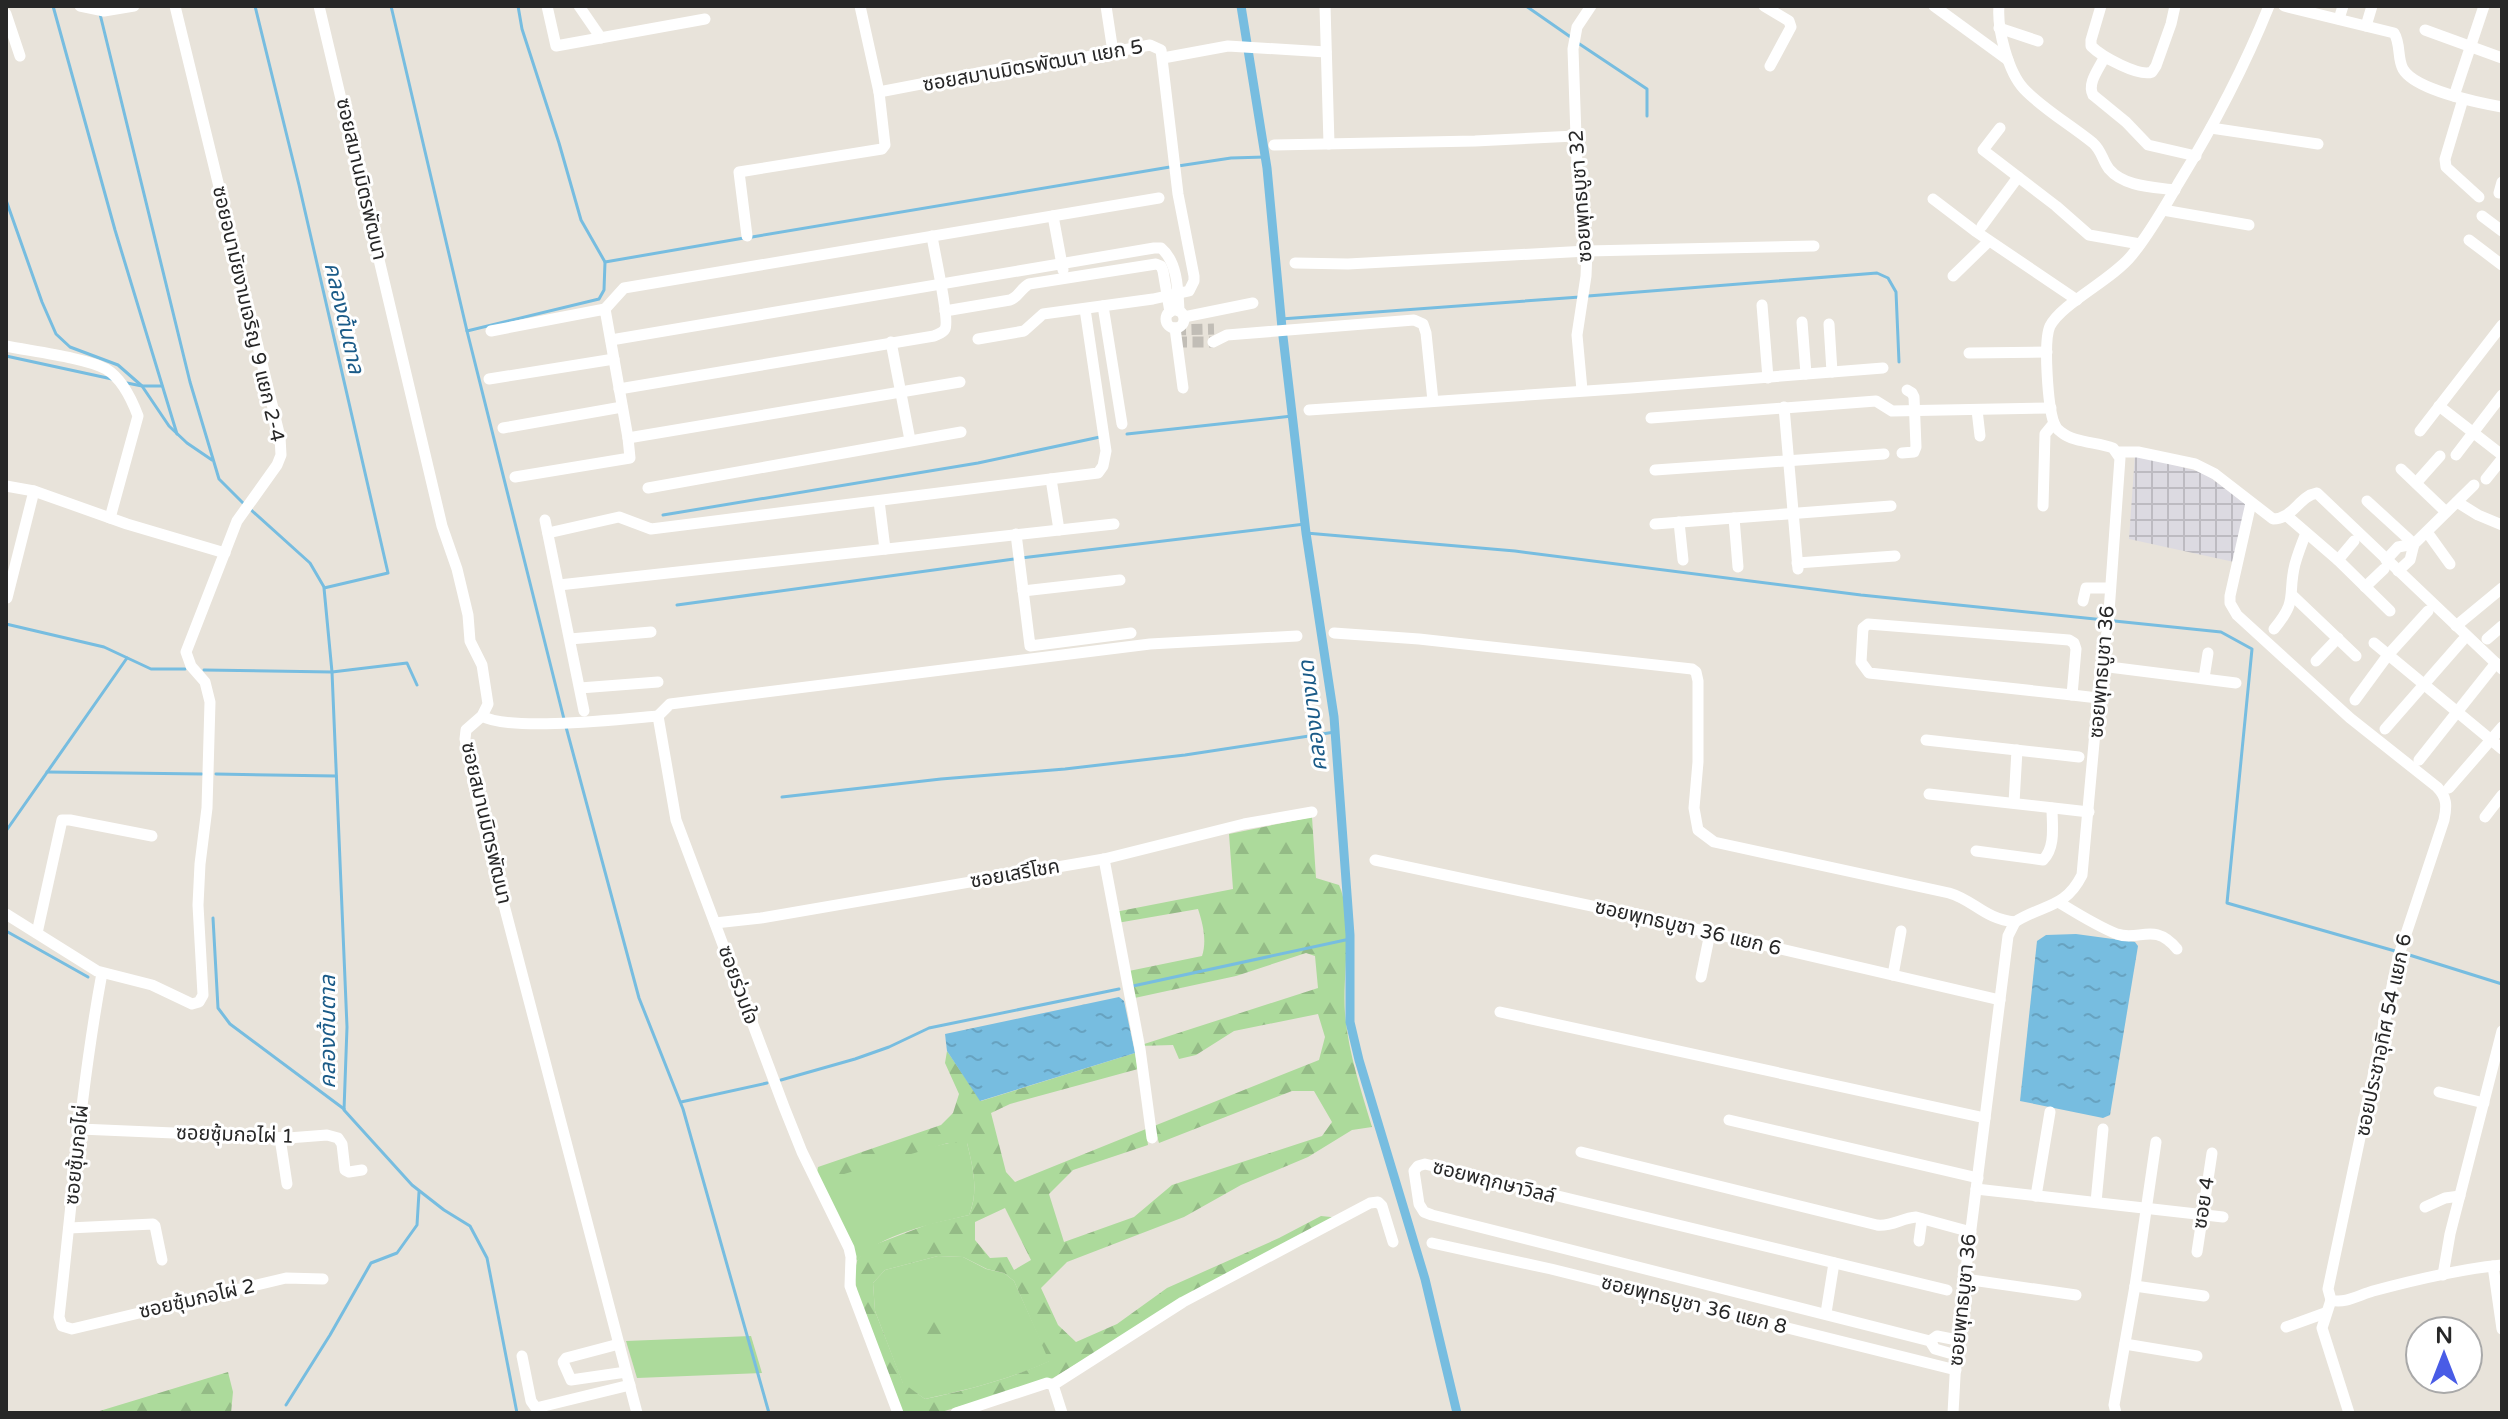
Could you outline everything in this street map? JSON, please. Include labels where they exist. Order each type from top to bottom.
[{"type":"street","points":[[80,6],[99,11],[134,6]]},
{"type":"street","name":"ซอยอนามัยงามเจริญ 9 แยก 2-4","points":[[6,914],[102,973],[152,985],[192,1004],[199,1002],[203,995],[198,894],[207,808],[210,702],[205,682],[191,666],[186,652],[247,506],[281,455],[280,437],[175,6]]},
{"type":"street","name":"ซอยสมานมิตรพัฒนา","points":[[319,6],[442,526],[468,615],[470,641],[482,665],[488,704],[482,716],[466,730],[465,739],[482,821],[637,1413]]},
{"type":"street","points":[[547,6],[556,46],[705,19]]},
{"type":"street","points":[[579,6],[601,38]]},
{"type":"street","points":[[747,236],[739,172],[882,149],[885,145],[879,92],[860,6]]},
{"type":"street","points":[[1106,6],[1113,52]]},
{"type":"street","points":[[1325,6],[1329,144]]},
{"type":"street","name":"ซอยพุทธบูชา 32","points":[[1582,390],[1577,335],[1587,251],[1575,136],[1573,49],[1575,34],[1591,6]]},
{"type":"street","points":[[1766,6],[1789,21],[1791,27],[1770,66]]},
{"type":"street","points":[[1934,6],[2009,60]]},
{"type":"street","points":[[1999,6],[1999,28],[2021,86],[2101,150],[2113,174],[2132,183],[2175,190]]},
{"type":"street","points":[[2101,6],[2091,46],[2106,59],[2142,74],[2152,72],[2175,6]]},
{"type":"street","points":[[2269,6],[2250,53],[2196,156],[2140,244],[2115,273],[2077,300],[2051,324],[2047,352],[2051,408],[2054,423],[2066,435],[2106,445],[2118,452],[2129,450],[2195,464],[2210,471],[2273,519],[2280,520],[2287,516],[2307,496],[2317,493],[2385,564],[2398,571],[2499,666],[2419,760]]},
{"type":"street","points":[[2284,6],[2394,33],[2398,38],[2402,68],[2407,74],[2458,98],[2502,107]]},
{"type":"street","points":[[2339,19],[2343,6]]},
{"type":"street","points":[[2366,26],[2372,6]]},
{"type":"street","points":[[2479,197],[2446,167],[2445,159],[2471,46],[2484,6]]},
{"type":"street","points":[[6,14],[20,56]]},
{"type":"street","points":[[1999,28],[2038,41]]},
{"type":"street","points":[[2425,30],[2502,58]]},
{"type":"street","name":"ซอยสมานมิตรพัฒนา แยก 5","points":[[879,92],[999,69],[1156,46],[1163,58],[1174,168],[1194,281],[1189,291],[1173,296]]},
{"type":"street","points":[[1163,58],[1238,46],[1326,52]]},
{"type":"street","points":[[2106,59],[2091,83],[2093,95],[2148,145],[2196,156]]},
{"type":"street","points":[[2000,128],[1983,150],[2089,235],[2140,244]]},
{"type":"street","points":[[2211,128],[2318,144]]},
{"type":"street","points":[[1274,145],[1575,136]]},
{"type":"street","points":[[1982,226],[2018,177]]},
{"type":"street","points":[[491,331],[605,309],[624,288],[1159,198]]},
{"type":"street","points":[[1933,199],[2077,300]]},
{"type":"street","points":[[2163,210],[2249,225]]},
{"type":"street","points":[[1053,216],[1065,280]]},
{"type":"street","points":[[2482,216],[2502,231]]},
{"type":"street","points":[[619,389],[943,332],[946,327],[945,311],[932,236]]},
{"type":"street","points":[[2469,240],[2502,265]]},
{"type":"street","points":[[1953,276],[1989,241]]},
{"type":"street","points":[[1295,263],[1348,264],[1587,251],[1814,246]]},
{"type":"street","points":[[611,340],[1154,248],[1161,248],[1178,314]]},
{"type":"street","points":[[945,311],[1010,300],[1029,284],[1166,263]]},
{"type":"street","points":[[978,339],[1024,331],[1043,314],[1173,296]]},
{"type":"street","points":[[1183,388],[1175,328],[1166,322],[1178,314],[1253,303]]},
{"type":"street","points":[[1762,305],[1768,378]]},
{"type":"street","points":[[1103,306],[1122,424]]},
{"type":"street","points":[[515,477],[630,458],[605,309]]},
{"type":"street","points":[[584,716],[547,526],[619,517],[651,529],[1098,473],[1106,459],[1085,309]]},
{"type":"street","points":[[1214,336],[1414,320],[1423,324],[1426,333],[1433,401]]},
{"type":"street","points":[[1802,322],[1806,374]]},
{"type":"street","points":[[1829,324],[1832,372]]},
{"type":"street","points":[[2420,431],[2502,325]]},
{"type":"street","points":[[891,342],[910,440]]},
{"type":"street","points":[[6,346],[93,364],[108,370],[126,391],[138,416],[110,518]]},
{"type":"street","points":[[1969,353],[2047,352]]},
{"type":"street","points":[[489,379],[614,359]]},
{"type":"street","points":[[1309,410],[1883,368]]},
{"type":"street","points":[[628,438],[960,382]]},
{"type":"street","points":[[1902,453],[1914,452],[1914,397],[1907,390]]},
{"type":"street","points":[[2456,455],[2502,395]]},
{"type":"street","points":[[1651,418],[1876,401],[1892,411],[1914,412],[2051,408]]},
{"type":"street","points":[[2439,406],[2502,457],[2486,479]]},
{"type":"street","points":[[503,428],[622,407]]},
{"type":"street","points":[[1784,407],[1797,566],[1895,556]]},
{"type":"street","points":[[1977,410],[1980,436]]},
{"type":"street","points":[[2043,506],[2045,434],[2054,423]]},
{"type":"street","points":[[648,488],[961,432]]},
{"type":"street","name":"ซอยพุทธบูชา 36","points":[[2060,903],[2082,875],[2101,666],[2108,626],[2120,469],[2118,452]]},
{"type":"street","points":[[1655,470],[1884,454]]},
{"type":"street","points":[[2416,483],[2440,456]]},
{"type":"street","points":[[2401,469],[2446,512]]},
{"type":"street","points":[[1051,479],[1059,530]]},
{"type":"street","points":[[2365,587],[2398,547],[2414,544],[2474,485]]},
{"type":"street","points":[[6,486],[34,491],[225,553]]},
{"type":"street","points":[[7,598],[34,491]]},
{"type":"street","points":[[879,501],[885,549]]},
{"type":"street","points":[[2367,501],[2414,544]]},
{"type":"street","points":[[2457,502],[2502,525]]},
{"type":"street","name":"ซอยประชาอุทิศ 54 แยก 6","points":[[2251,503],[2230,596],[2230,603],[2237,615],[2350,718],[2445,794],[2446,802],[2444,820],[2398,958],[2328,1289],[2331,1300]]},
{"type":"street","points":[[1655,524],[1891,506]]},
{"type":"street","points":[[2287,516],[2390,611]]},
{"type":"street","points":[[1734,518],[1738,567]]},
{"type":"street","points":[[1679,522],[1683,560]]},
{"type":"street","points":[[559,585],[1114,524]]},
{"type":"street","points":[[2427,532],[2450,564]]},
{"type":"street","points":[[2274,629],[2287,613],[2293,596],[2295,565],[2306,533]]},
{"type":"street","points":[[1016,534],[1030,646],[1131,633]]},
{"type":"street","points":[[2338,560],[2354,541]]},
{"type":"street","points":[[2398,571],[2410,560],[2414,544]]},
{"type":"street","points":[[1023,591],[1120,580]]},
{"type":"street","points":[[2083,601],[2086,588],[2109,588]]},
{"type":"street","points":[[2456,626],[2502,588]]},
{"type":"street","points":[[2293,596],[2356,656]]},
{"type":"street","points":[[2355,700],[2388,655],[2428,611]]},
{"type":"street","points":[[2072,695],[2076,649],[2069,640],[1876,624],[1863,628],[1861,662],[1869,673],[2098,698]]},
{"type":"street","points":[[2487,639],[2502,626]]},
{"type":"street","points":[[570,639],[651,632]]},
{"type":"street","points":[[1334,633],[1419,639],[1692,669],[1698,681],[1698,762],[1694,808],[1698,830],[1705,837],[1714,842],[1949,893],[2000,920],[2015,922],[2060,903],[2122,936],[2148,933],[2171,941],[2177,949]]},
{"type":"street","points":[[482,716],[503,723],[546,723],[584,716],[658,716],[670,704],[923,672],[1150,644],[1297,636]]},
{"type":"street","points":[[2316,661],[2338,638]]},
{"type":"street","points":[[2385,729],[2462,641]]},
{"type":"street","points":[[2374,643],[2502,749]]},
{"type":"street","points":[[2204,678],[2208,653]]},
{"type":"street","points":[[2101,666],[2236,683]]},
{"type":"street","points":[[580,688],[658,682]]},
{"type":"street","name":"ซอยร่วมใจ","points":[[658,716],[676,820],[788,1117],[849,1248],[850,1286],[898,1413]]},
{"type":"street","points":[[2449,788],[2502,727]]},
{"type":"street","points":[[1926,740],[2079,757]]},
{"type":"street","points":[[2014,803],[2017,750]]},
{"type":"street","points":[[1929,794],[2089,812]]},
{"type":"street","points":[[2485,817],[2502,795]]},
{"type":"street","points":[[1976,851],[2043,860],[2052,842],[2052,808]]},
{"type":"street","name":"ซอยเสรีโชค","points":[[715,923],[872,900],[1104,859],[1244,824],[1312,812]]},
{"type":"street","points":[[37,933],[62,820],[152,836]]},
{"type":"street","points":[[1104,859],[1140,1049],[1152,1138]]},
{"type":"street","name":"ซอยพุทธบูชา 36 แยก 6","points":[[1375,860],[2000,1000]]},
{"type":"street","name":"ซอยพุทธบูชา 36","points":[[1953,1413],[1957,1340],[1985,1118],[2008,936],[2015,922]]},
{"type":"street","points":[[1893,975],[1901,931]]},
{"type":"street","points":[[1701,977],[1710,933]]},
{"type":"street","name":"ซอยซุ้มกอไผ่","points":[[72,1329],[62,1326],[59,1317],[92,1027],[102,973]]},
{"type":"street","points":[[1500,1012],[1985,1118]]},
{"type":"street","points":[[2443,1275],[2502,1031]]},
{"type":"street","points":[[2439,1092],[2484,1103]]},
{"type":"street","points":[[2036,1196],[2050,1112]]},
{"type":"street","points":[[1729,1120],[1977,1184],[2036,1196],[2223,1217]]},
{"type":"street","name":"ซอยซุ้มกอไผ่ 1","points":[[80,1129],[280,1138],[334,1136],[342,1144],[345,1170],[362,1170]]},
{"type":"street","points":[[2096,1202],[2103,1129]]},
{"type":"street","points":[[280,1138],[287,1184]]},
{"type":"street","points":[[2116,1413],[2114,1405],[2156,1142]]},
{"type":"street","points":[[1581,1152],[1877,1225],[1907,1218],[1922,1219],[1971,1232]]},
{"type":"street","name":"ซอย 4","points":[[2197,1252],[2212,1153]]},
{"type":"street","name":"ซอยพฤกษาวิลล์","points":[[1947,1290],[1425,1164],[1414,1171],[1419,1204],[1424,1212],[1432,1215],[1826,1313],[1930,1341],[1935,1349],[1956,1355]]},
{"type":"street","points":[[2425,1207],[2445,1198],[2460,1196]]},
{"type":"street","points":[[1053,1385],[1183,1302],[1370,1203],[1378,1202],[1382,1206],[1393,1242]]},
{"type":"street","points":[[1919,1241],[1922,1219]]},
{"type":"street","points":[[69,1228],[153,1224],[162,1260]]},
{"type":"street","name":"ซอยพุทธบูชา 36 แยก 8","points":[[1432,1243],[1551,1269],[1956,1370]]},
{"type":"street","points":[[1826,1313],[1834,1263]]},
{"type":"street","points":[[2347,1413],[2323,1334],[2325,1313],[2331,1300],[2341,1302],[2370,1292],[2497,1265],[2502,1329]]},
{"type":"street","name":"ซอยซุ้มกอไผ่ 2","points":[[72,1329],[286,1278],[323,1279]]},
{"type":"street","points":[[1965,1279],[2076,1295]]},
{"type":"street","points":[[2135,1286],[2204,1296]]},
{"type":"street","points":[[2286,1327],[2325,1313]]},
{"type":"street","name":"ซอยพฤกษาวิลล์","points":[[1930,1341],[1937,1336],[1957,1340]]},
{"type":"street","points":[[619,1344],[566,1358],[563,1362],[568,1378],[573,1381],[626,1372]]},
{"type":"street","points":[[2125,1344],[2197,1356]]},
{"type":"street","points":[[522,1356],[531,1401],[536,1408],[630,1385]]},
{"type":"street","points":[[956,1413],[1035,1385],[1053,1385]]},
{"type":"street","points":[[1053,1385],[1062,1413]]},
{"type":"shaded area","points":[[2135,454],[2204,473],[2246,504],[2234,562],[2129,539]]},
{"type":"green space","points":[[1312,817],[1316,878],[1339,885],[1346,914],[1344,998],[1347,1028],[1372,1127],[1352,1130],[1308,1157],[1241,1185],[1184,1217],[1067,1262],[1041,1288],[1058,1325],[1076,1342],[1117,1324],[1167,1288],[1321,1216],[1341,1218],[1236,1268],[1053,1378],[938,1413],[903,1413],[858,1297],[854,1274],[857,1261],[866,1248],[929,1224],[969,1215],[974,1188],[967,1143],[948,1143],[824,1180],[817,1173],[818,1167],[941,1125],[953,1113],[959,1094],[945,1063],[947,1051],[981,1101],[1135,1053],[1138,1069],[1010,1104],[991,1113],[1006,1172],[1015,1182],[1146,1129],[1148,1145],[1073,1170],[1049,1194],[1064,1242],[1134,1217],[1172,1185],[1322,1136],[1332,1122],[1314,1091],[1292,1091],[1159,1143],[1154,1126],[1319,1060],[1325,1037],[1318,1014],[1234,1031],[1196,1055],[1179,1059],[1173,1045],[1138,1046],[1318,988],[1315,956],[1306,953],[1236,976],[1130,999],[1124,972],[1202,956],[1203,927],[1198,909],[1117,923],[1115,912],[1233,889],[1229,834]],"holes":[[[1005,1208],[1031,1260],[1014,1270],[1007,1257],[990,1258],[975,1240],[975,1222]],[[938,1256],[963,1257],[987,1269],[1004,1273],[1014,1281],[1049,1361],[988,1383],[925,1399],[903,1383],[875,1311],[873,1283],[885,1270]]]},
{"type":"green space","points":[[949,1143],[967,1143],[974,1188],[969,1215],[893,1237],[866,1252],[857,1261],[817,1173]]},
{"type":"green space","points":[[938,1256],[963,1257],[986,1269],[1004,1273],[1014,1281],[1050,1361],[989,1383],[925,1399],[903,1384],[875,1311],[873,1283],[885,1270]]},
{"type":"green space","points":[[929,1294],[940,1296],[948,1323],[960,1323],[952,1330],[923,1336],[920,1314]]},
{"type":"green space","points":[[751,1336],[762,1373],[637,1378],[626,1341]]},
{"type":"green space","points":[[228,1372],[233,1392],[231,1413],[93,1413]]},
{"type":"water","points":[[2076,934],[2135,942],[2138,946],[2110,1115],[2103,1118],[2020,1101],[2037,941],[2046,935]]},
{"type":"water","points":[[1119,997],[1124,1001],[1135,1053],[980,1101],[947,1051],[945,1034]]},
{"type":"waterway","points":[[53,6],[115,230],[177,434]]},
{"type":"waterway","name":"คลองต้นตาล","points":[[255,6],[388,573],[324,588],[332,672],[347,1027],[344,1110],[412,1185],[470,1226],[487,1258],[517,1413]]},
{"type":"waterway","points":[[391,6],[467,331],[564,719]]},
{"type":"waterway","points":[[467,331],[599,299],[604,290],[605,262],[581,220],[522,29],[518,6]]},
{"type":"waterway","name":"คลองบางมด","points":[[1241,6],[1267,168],[1306,533],[1334,717],[1350,935],[1350,1022],[1425,1279],[1457,1413]]},
{"type":"waterway","points":[[1526,6],[1572,38]]},
{"type":"waterway","name":"คลองต้นตาล","points":[[100,14],[190,382],[219,479],[244,504]]},
{"type":"waterway","points":[[1578,43],[1647,89],[1647,116]]},
{"type":"waterway","points":[[1178,166],[1231,158],[1265,157]]},
{"type":"waterway","points":[[752,237],[1170,167]]},
{"type":"waterway","points":[[6,200],[56,334],[70,347],[118,365],[142,386],[169,426],[212,460]]},
{"type":"waterway","points":[[605,262],[744,238]]},
{"type":"waterway","points":[[1588,296],[1877,273],[1888,278],[1896,292],[1899,362]]},
{"type":"waterway","points":[[1281,319],[1580,297]]},
{"type":"waterway","points":[[6,356],[112,379]]},
{"type":"waterway","points":[[127,383],[162,386]]},
{"type":"waterway","points":[[1127,434],[1292,416]]},
{"type":"waterway","points":[[663,515],[978,463],[1100,437]]},
{"type":"waterway","name":"คลองต้นตาล","points":[[250,509],[310,563],[324,587]]},
{"type":"waterway","points":[[1021,558],[1305,524]]},
{"type":"waterway","points":[[1306,533],[1515,551],[1861,595],[2221,632],[2252,649],[2227,903],[2395,951]]},
{"type":"waterway","points":[[677,605],[1014,559]]},
{"type":"waterway","points":[[6,624],[104,647],[151,669],[185,669]]},
{"type":"waterway","points":[[6,831],[127,658]]},
{"type":"waterway","points":[[204,670],[332,672],[407,663],[417,685]]},
{"type":"waterway","points":[[566,727],[639,998],[683,1109],[769,1413]]},
{"type":"waterway","points":[[782,797],[1185,755],[1335,732]]},
{"type":"waterway","points":[[47,772],[202,774]]},
{"type":"waterway","points":[[216,774],[336,776]]},
{"type":"waterway","points":[[213,918],[218,1008],[230,1024],[344,1109]]},
{"type":"waterway","points":[[6,931],[88,977]]},
{"type":"waterway","points":[[1133,986],[1350,939]]},
{"type":"waterway","points":[[2403,953],[2502,984]]},
{"type":"waterway","points":[[781,1080],[855,1059],[929,1028],[1119,989]]},
{"type":"waterway","points":[[681,1102],[767,1083]]},
{"type":"waterway","points":[[286,1405],[371,1263],[397,1253],[417,1225],[419,1192]]},
{"type":"tunnel","points":[[1175,330],[1214,329]]},
{"type":"tunnel","points":[[1176,342],[1213,342]]}]
